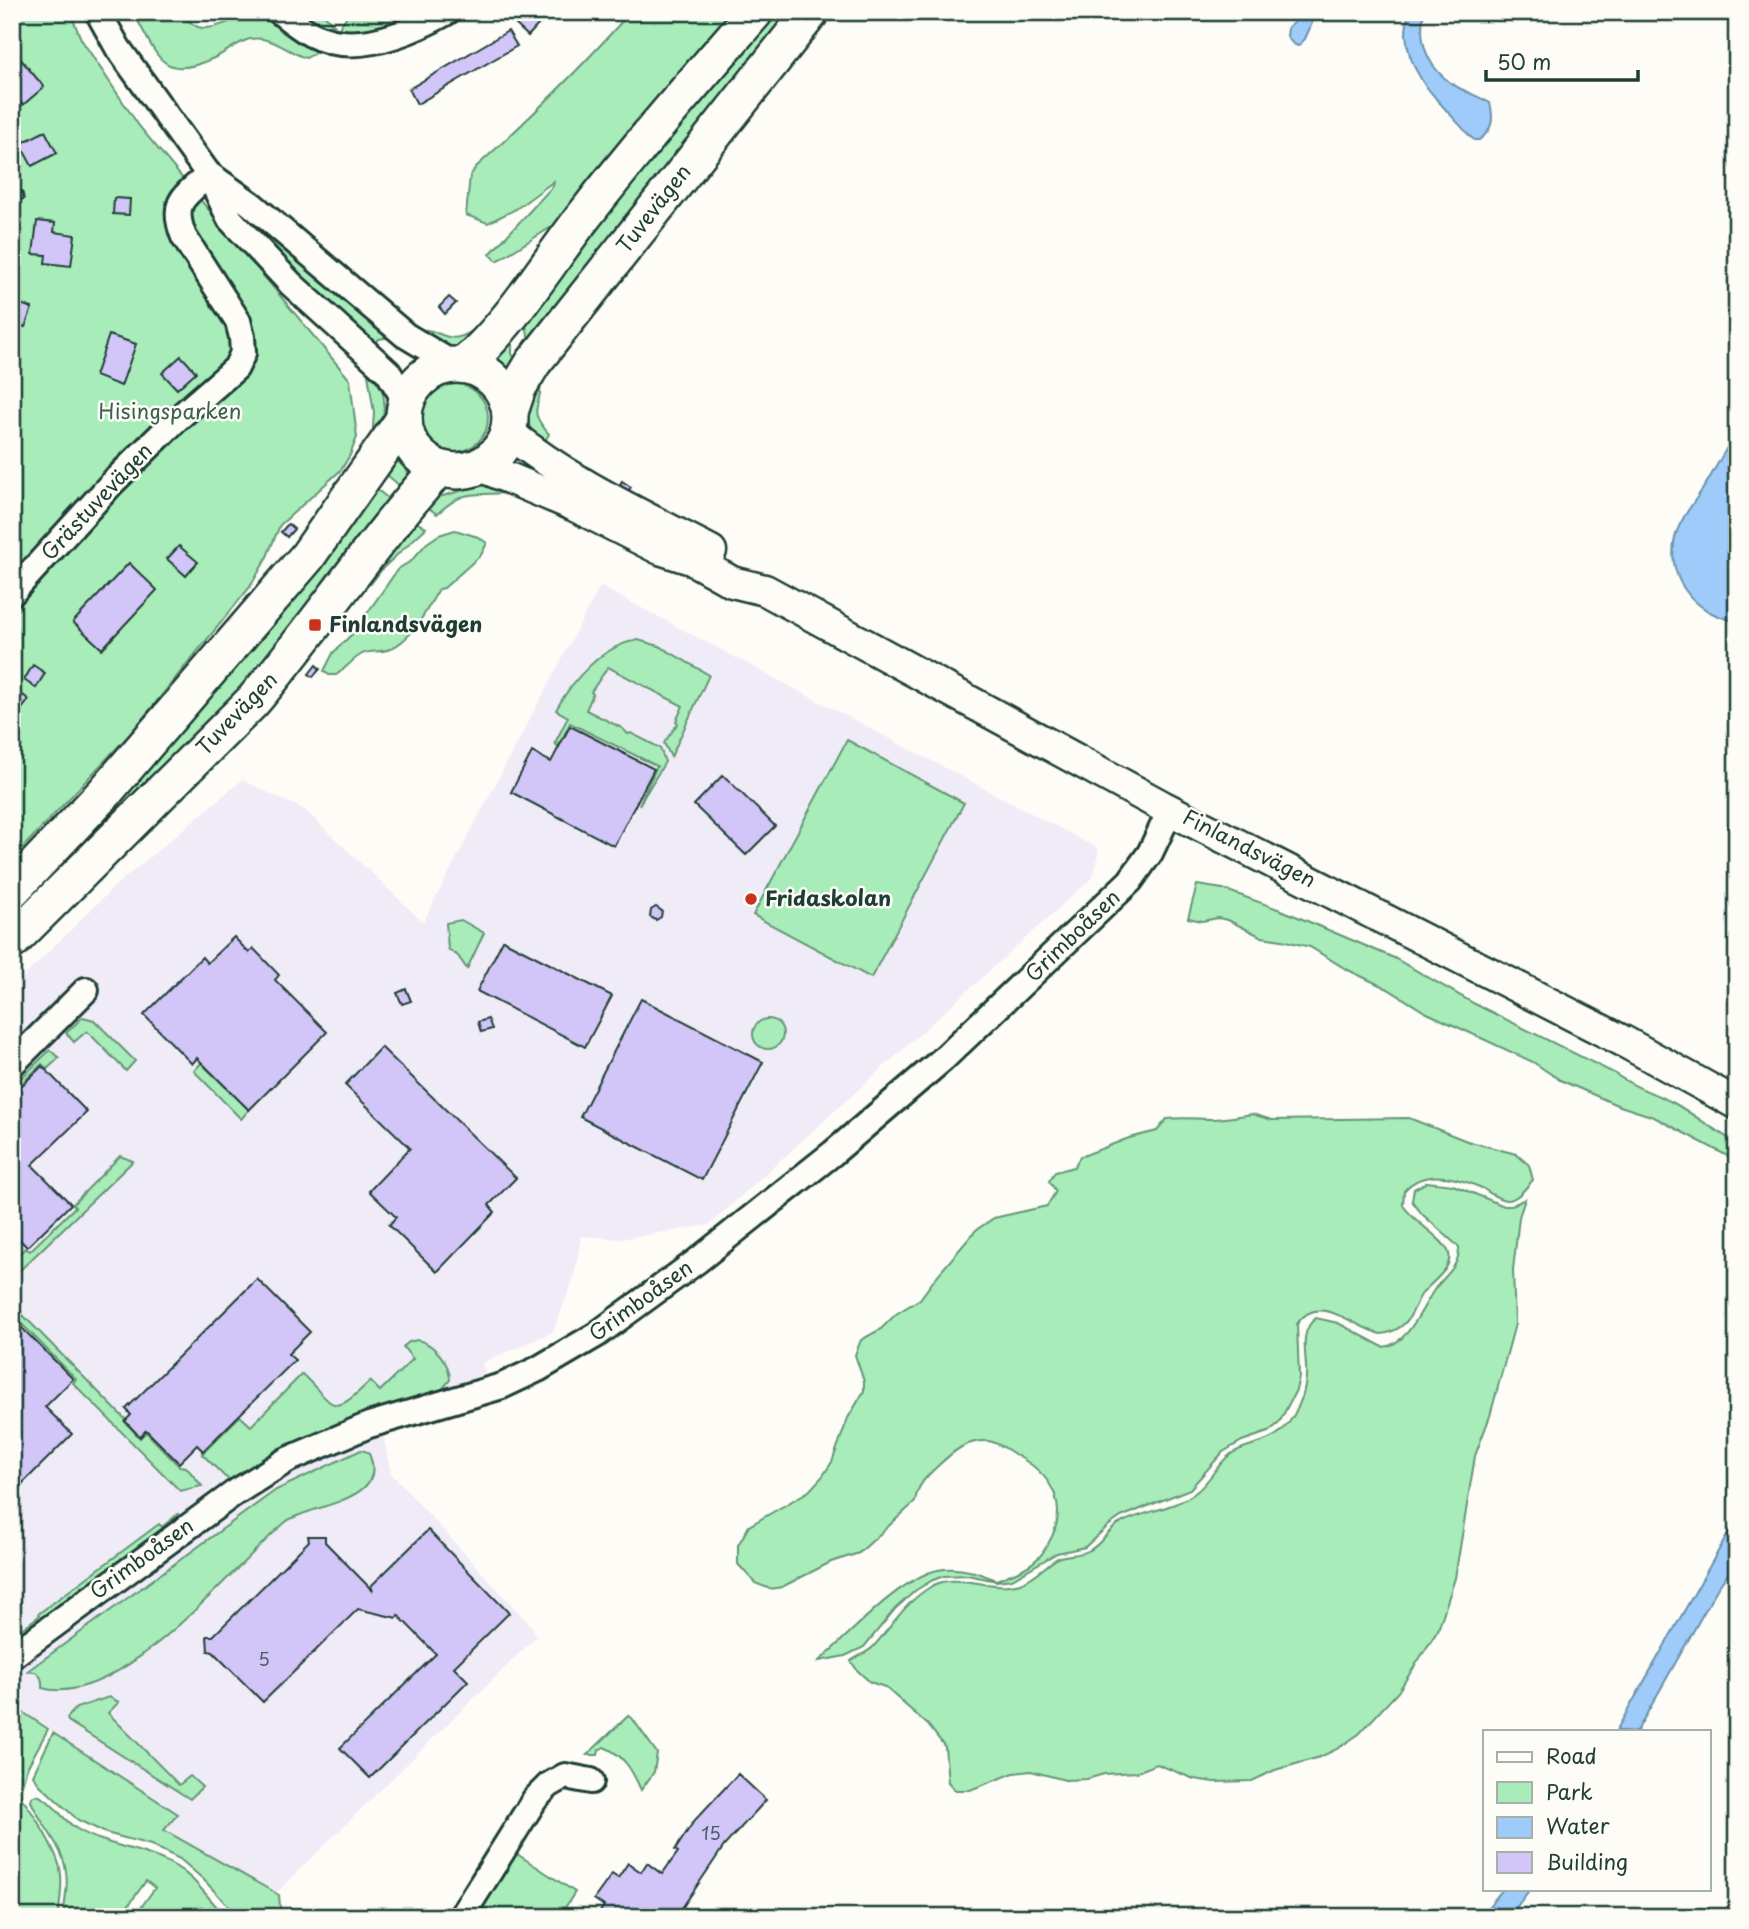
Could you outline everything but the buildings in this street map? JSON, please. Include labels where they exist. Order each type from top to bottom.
[{"type":"main road","points":[[12,890],[122,772],[307,556],[405,411],[417,383],[434,370],[459,365],[481,351],[510,317],[637,148],[755,12]]},
{"type":"main road","name":"Tuvevägen","points":[[480,466],[497,454],[518,388],[533,363],[811,12]]},
{"type":"main road","points":[[459,365],[483,372],[498,385],[508,402],[509,422]]},
{"type":"main road","points":[[405,411],[407,435],[414,449],[425,461],[456,472],[480,466]]},
{"type":"main road","name":"Tuvevägen","points":[[12,941],[253,701],[439,468]]},
{"type":"street","points":[[99,12],[118,48],[209,175],[230,219],[291,284],[388,372],[405,411]]},
{"type":"street","points":[[279,12],[312,35],[342,42],[386,39],[408,32],[447,12]]},
{"type":"street","points":[[209,175],[251,204],[405,335],[459,365]]},
{"type":"street","name":"Grästuvevägen","points":[[12,593],[113,482],[176,420],[236,368],[243,353],[238,321],[184,237],[177,221],[180,201],[209,175]]},
{"type":"street","name":"Finlandsvägen","points":[[509,422],[543,459],[607,497],[740,566],[765,590],[1171,809],[1623,1041],[1737,1104]]},
{"type":"street","name":"Finlandsvägen","points":[[480,466],[573,505],[660,549],[691,559],[732,583],[765,590]]},
{"type":"street","name":"Grimboåsen","points":[[12,1656],[233,1493],[287,1460],[369,1425],[502,1386],[571,1351],[637,1306],[813,1170],[943,1059],[1130,881],[1150,853],[1171,809]]},
{"type":"street","points":[[12,1063],[86,990]]},
{"type":"street","points":[[461,1917],[535,1799],[549,1785],[565,1776],[591,1781]]},
{"type":"shaded area","points":[[600,586],[1099,849],[1093,877],[709,1225],[621,1239],[581,1236],[574,1278],[553,1332],[482,1363],[496,1404],[383,1434],[391,1473],[533,1628],[536,1637],[275,1894],[163,1829],[177,1814],[12,1705],[12,988],[114,887],[242,780],[305,810],[423,922]]},
{"type":"green space","name":"Hisingsparken","points":[[12,12],[70,12],[81,39],[139,126],[350,380],[357,437],[341,470],[280,525],[266,559],[250,587],[130,734],[12,859]]},
{"type":"green space","points":[[133,12],[181,12],[188,21],[198,27],[209,28],[236,19],[245,12],[263,12],[311,45],[315,53],[306,58],[257,38],[241,42],[197,65],[172,66],[155,52]]},
{"type":"green space","points":[[302,12],[322,12],[334,25],[322,25]]},
{"type":"green space","points":[[350,12],[427,12],[372,32],[341,31],[340,26]]},
{"type":"green space","points":[[630,12],[739,12],[577,203],[553,226],[497,261],[490,254],[553,186],[554,181],[516,209],[488,223],[466,215],[470,176],[476,167],[574,73]]},
{"type":"green space","points":[[774,12],[793,12],[637,203],[639,207],[528,350],[526,328],[518,317]]},
{"type":"green space","points":[[235,204],[391,337],[379,339],[374,344],[311,289],[233,206]]},
{"type":"green space","points":[[483,322],[466,348],[436,346],[416,331],[425,330],[453,338],[461,337]]},
{"type":"green space","points":[[512,339],[512,354],[520,365],[510,376],[494,359]]},
{"type":"green space","points":[[368,374],[376,380],[384,396],[381,423],[372,439],[374,413]]},
{"type":"green space","points":[[541,382],[536,414],[549,434],[544,443],[530,427],[524,400],[524,392]]},
{"type":"green space","points":[[454,384],[467,387],[478,394],[485,405],[488,418],[485,431],[478,442],[467,449],[454,452],[441,449],[430,442],[423,431],[420,418],[423,405],[430,394],[441,387]]},
{"type":"green space","points":[[395,458],[409,473],[401,487],[379,468]]},
{"type":"green space","points":[[368,482],[391,501],[260,675],[12,921],[12,910],[89,830]]},
{"type":"green space","points":[[493,482],[511,492],[465,496],[437,514],[427,507],[439,497]]},
{"type":"green space","points":[[413,520],[426,528],[383,568],[370,585],[374,572]]},
{"type":"green space","points":[[455,530],[478,537],[487,543],[481,555],[444,588],[439,589],[419,623],[406,638],[390,649],[362,654],[336,675],[329,675],[324,671],[333,653],[354,632],[398,569],[411,561],[427,543],[439,535]]},
{"type":"green space","points":[[638,640],[659,646],[709,675],[671,757],[664,743],[678,723],[676,721],[683,706],[608,667],[591,692],[593,694],[586,710],[622,728],[628,734],[631,733],[660,748],[665,762],[639,805],[657,766],[570,723],[558,747],[555,743],[568,717],[556,710],[571,687],[601,656],[625,643]]},
{"type":"green space","points":[[847,740],[964,803],[871,978],[753,915]]},
{"type":"green space","points":[[1197,885],[1223,889],[1286,912],[1394,958],[1475,1004],[1635,1086],[1665,1098],[1737,1143],[1737,1161],[1654,1117],[1617,1105],[1560,1080],[1533,1062],[1425,1012],[1310,947],[1262,937],[1228,920],[1218,918],[1202,921],[1188,918]]},
{"type":"green space","points":[[461,920],[484,933],[467,969],[458,956],[448,949],[446,923]]},
{"type":"green space","points":[[83,1017],[94,1020],[135,1061],[126,1071],[87,1031],[74,1042],[66,1033]]},
{"type":"green space","points":[[768,1019],[774,1020],[782,1028],[782,1040],[774,1048],[768,1049],[762,1048],[754,1040],[753,1034],[754,1028],[762,1020]]},
{"type":"green space","points":[[50,1050],[59,1058],[47,1069],[42,1064],[12,1093],[12,1087]]},
{"type":"green space","points":[[201,1063],[249,1110],[241,1119],[194,1071]]},
{"type":"green space","points":[[1252,1114],[1272,1120],[1409,1118],[1467,1141],[1516,1154],[1529,1165],[1533,1180],[1518,1196],[1507,1200],[1472,1184],[1441,1177],[1421,1179],[1404,1191],[1403,1205],[1448,1251],[1445,1269],[1421,1295],[1408,1320],[1391,1332],[1381,1334],[1326,1311],[1306,1315],[1297,1324],[1299,1377],[1296,1390],[1279,1423],[1268,1432],[1242,1441],[1223,1452],[1190,1489],[1121,1517],[1085,1547],[1057,1553],[1012,1579],[997,1581],[967,1575],[944,1576],[933,1580],[916,1590],[895,1609],[864,1647],[845,1656],[819,1661],[885,1601],[913,1580],[928,1573],[945,1569],[963,1570],[996,1580],[1025,1568],[1043,1553],[1057,1519],[1055,1495],[1043,1475],[997,1443],[974,1442],[946,1458],[924,1480],[915,1502],[859,1553],[831,1562],[782,1587],[770,1589],[755,1583],[738,1564],[738,1545],[749,1526],[809,1491],[832,1462],[848,1418],[864,1391],[864,1381],[855,1355],[861,1340],[881,1329],[896,1314],[920,1299],[976,1230],[994,1218],[1047,1206],[1056,1191],[1049,1181],[1055,1172],[1074,1167],[1080,1157],[1129,1138],[1157,1131],[1167,1119],[1217,1119]]},
{"type":"green space","points":[[120,1156],[133,1161],[12,1278],[12,1262],[25,1248],[30,1251],[75,1207],[73,1204]]},
{"type":"green space","points":[[1427,1182],[1453,1185],[1504,1206],[1511,1206],[1525,1199],[1519,1217],[1513,1270],[1515,1324],[1490,1416],[1475,1456],[1455,1578],[1438,1630],[1398,1692],[1359,1734],[1337,1749],[1320,1757],[1275,1770],[1252,1781],[1214,1782],[1194,1779],[1157,1764],[1137,1772],[1104,1774],[1087,1779],[1065,1780],[1031,1771],[1014,1773],[970,1790],[955,1790],[948,1782],[945,1747],[928,1725],[885,1687],[870,1682],[851,1661],[873,1647],[907,1606],[932,1586],[952,1581],[1009,1585],[1026,1581],[1060,1557],[1090,1550],[1117,1525],[1186,1499],[1200,1489],[1231,1454],[1279,1433],[1294,1415],[1301,1400],[1306,1377],[1305,1338],[1310,1324],[1316,1318],[1338,1323],[1383,1347],[1400,1340],[1454,1266],[1459,1254],[1459,1247],[1422,1214],[1412,1201],[1414,1189]]},
{"type":"green space","points":[[12,1304],[125,1419],[140,1438],[146,1432],[179,1466],[186,1467],[202,1486],[180,1491],[73,1383],[76,1379],[12,1314]]},
{"type":"green space","points":[[417,1340],[435,1349],[447,1367],[450,1380],[439,1393],[361,1416],[320,1432],[292,1444],[231,1480],[202,1454],[240,1416],[251,1426],[302,1374],[334,1404],[347,1401],[370,1381],[380,1391],[413,1359],[403,1347]]},
{"type":"green space","points":[[361,1450],[368,1452],[373,1468],[369,1481],[360,1491],[287,1521],[174,1630],[140,1657],[106,1678],[73,1689],[42,1688],[39,1675],[26,1672],[276,1490]]},
{"type":"green space","points":[[178,1514],[180,1517],[12,1641],[12,1636],[39,1616],[38,1614],[159,1524],[162,1527]]},
{"type":"green space","points":[[109,1697],[119,1702],[108,1713],[179,1785],[190,1776],[202,1787],[190,1799],[68,1721],[67,1718],[76,1708]]},
{"type":"green space","points":[[12,1705],[48,1729],[27,1768],[22,1785],[12,1781]]},
{"type":"green space","points":[[628,1716],[657,1753],[654,1772],[641,1790],[627,1764],[611,1750],[604,1747],[599,1750],[598,1755],[587,1755]]},
{"type":"green space","points":[[53,1733],[178,1814],[164,1830],[279,1895],[281,1917],[235,1913],[180,1859],[151,1845],[106,1833],[78,1820],[39,1784],[33,1775]]},
{"type":"green space","points":[[12,1789],[33,1814],[60,1868],[58,1917],[12,1917]]},
{"type":"green space","points":[[36,1795],[47,1801],[77,1829],[161,1859],[181,1870],[227,1917],[134,1917],[155,1888],[146,1881],[120,1917],[63,1917],[67,1885],[65,1866],[59,1849],[31,1801]]},
{"type":"green space","points":[[514,1852],[575,1892],[559,1917],[472,1917]]},
{"type":"water","points":[[1306,12],[1317,12],[1305,39],[1298,46],[1287,37],[1288,27]]},
{"type":"water","points":[[1408,12],[1424,12],[1424,46],[1433,66],[1440,74],[1459,88],[1490,103],[1491,124],[1479,140],[1474,140],[1437,101],[1420,77],[1408,49]]},
{"type":"water","points":[[1737,433],[1737,621],[1707,611],[1685,590],[1674,563],[1674,547],[1683,518]]},
{"type":"water","points":[[1737,1518],[1737,1561],[1717,1589],[1638,1730],[1617,1730]]},
{"type":"water","points":[[1502,1890],[1529,1890],[1509,1917],[1480,1917]]},
{"type":"place","name":"Finlandsvägen","points":[[315,625]]},
{"type":"place","name":"Fridaskolan","points":[[751,899]]}]
